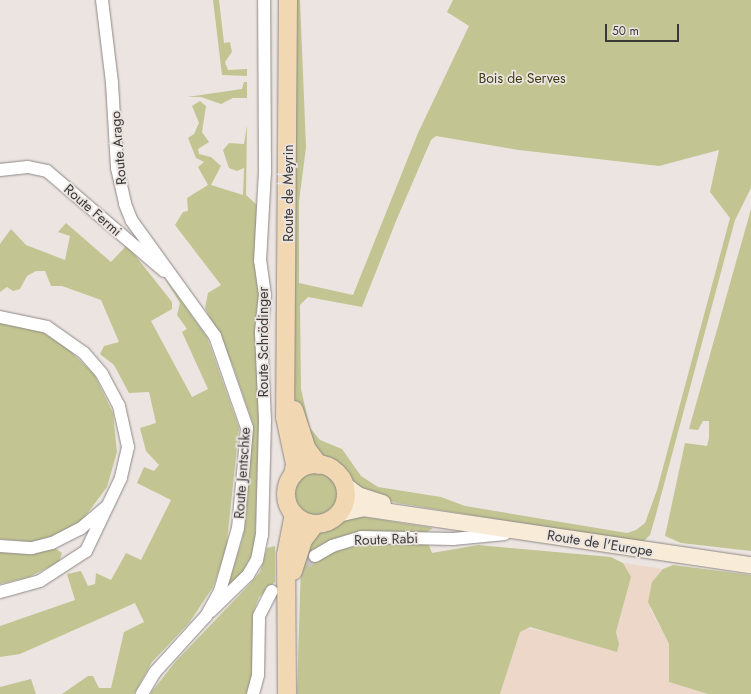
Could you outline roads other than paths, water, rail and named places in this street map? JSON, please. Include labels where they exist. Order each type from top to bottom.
[{"type":"main road","name":"Route de Meyrin","points":[[288,0],[288,387],[285,417],[295,464],[293,475]]},
{"type":"main road","name":"Route de Meyrin","points":[[288,387],[300,434],[319,465]]},
{"type":"main road","points":[[280,591],[303,540],[315,524],[338,514],[345,500],[345,485],[333,470],[319,465],[304,467],[293,475],[287,492],[294,514],[280,591],[287,694]]},
{"type":"main road","points":[[294,514],[315,524]]},
{"type":"street","name":"Route Arago","points":[[102,0],[120,185],[132,221],[176,280]]},
{"type":"street","name":"Route Schrödinger","points":[[206,616],[248,575],[257,560],[262,535],[265,428],[261,339],[265,295],[260,253],[265,172],[264,0]]},
{"type":"street","name":"Route Fermi","points":[[0,170],[28,167],[47,171],[176,280]]},
{"type":"street","name":"Route Jentschke","points":[[142,694],[164,662],[206,616],[220,591],[234,550],[247,428],[215,336],[176,280]]},
{"type":"street","points":[[0,317],[31,322],[61,334],[94,363],[110,389],[121,412],[128,447],[121,478],[96,534],[79,557],[40,581],[0,592]]},
{"type":"street","name":"Route de l'Europe","points":[[345,485],[358,495],[448,520]]},
{"type":"street","points":[[0,546],[32,548],[64,539],[108,506]]},
{"type":"street","name":"Route de l'Europe","points":[[338,514],[362,508],[751,564]]},
{"type":"street","name":"Route Rabi","points":[[437,537],[446,532],[448,520]]},
{"type":"street","name":"Route Rabi","points":[[316,556],[354,538],[540,534]]},
{"type":"street","points":[[253,694],[258,675],[259,616],[280,591]]},
{"type":"tunnel","points":[[292,575],[315,556]]},
{"type":"park label","name":"Bois de Serves","points":[[522,78]]}]
